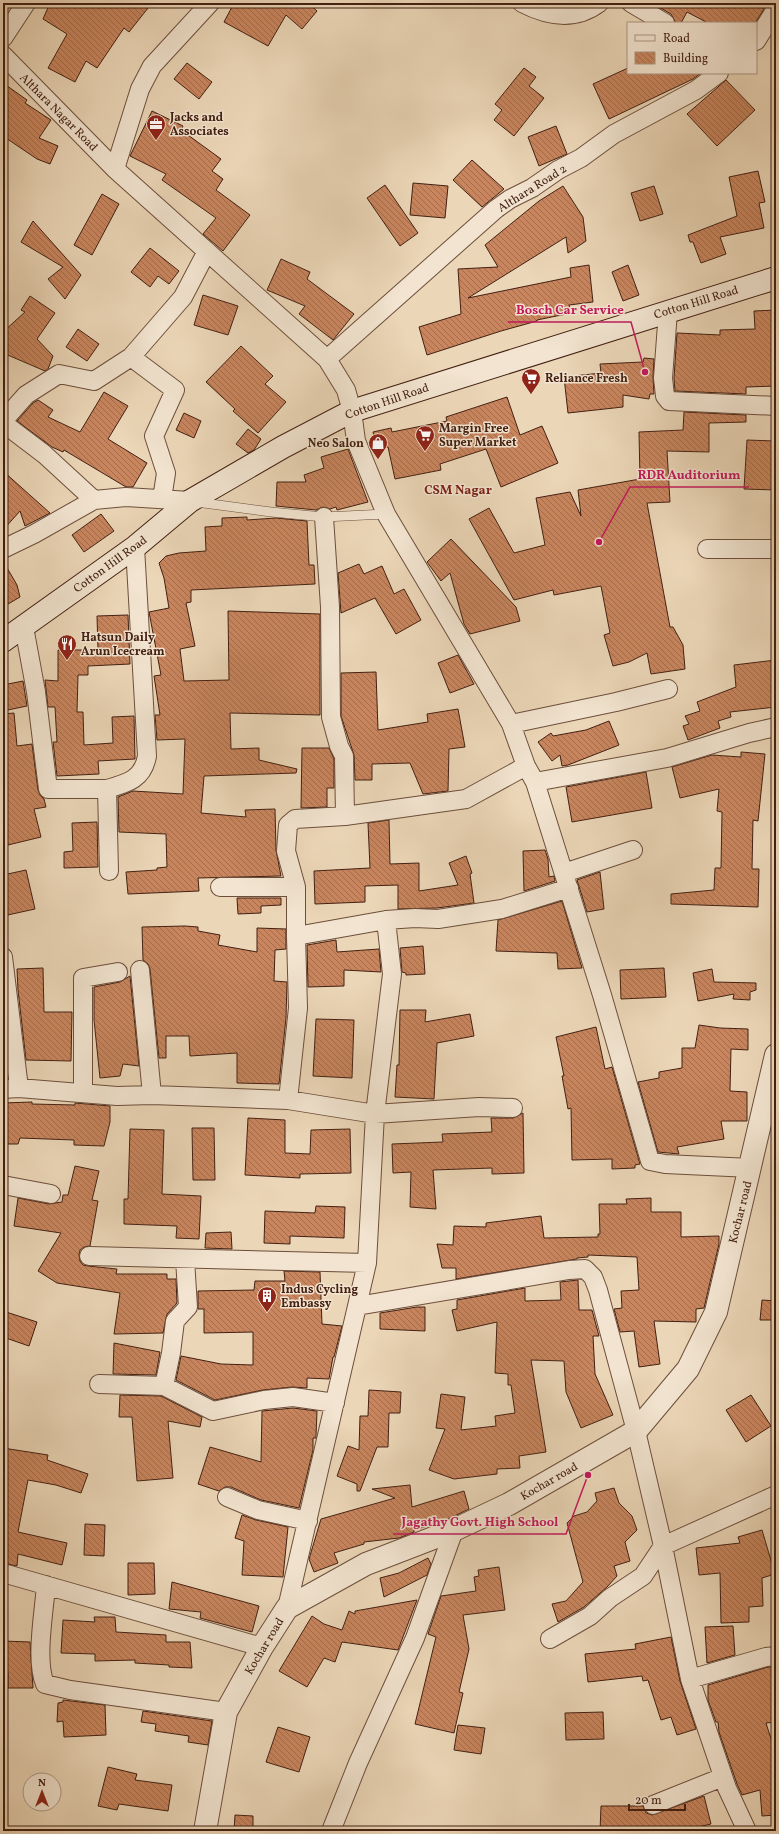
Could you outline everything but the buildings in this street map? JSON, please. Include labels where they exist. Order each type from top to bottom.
[{"type":"street","points":[[3,38],[26,3]]},
{"type":"street","points":[[115,168],[140,89],[152,66],[210,3]]},
{"type":"street","points":[[522,3],[537,11],[559,15],[572,15],[590,10],[599,3]]},
{"type":"street","points":[[631,3],[663,22]]},
{"type":"street","points":[[757,39],[776,10]]},
{"type":"street","name":"Althara Nagar Road","points":[[3,55],[115,168],[327,359],[346,390],[352,411],[356,441],[386,514],[511,724],[526,766],[534,782],[567,881],[650,1161],[665,1164],[751,1168]]},
{"type":"street","name":"Althara Road 2","points":[[327,359],[496,209],[510,199],[532,188],[558,170],[581,158],[614,134],[696,90],[718,74]]},
{"type":"street","points":[[94,500],[44,454],[3,422],[26,395],[59,374],[94,381],[131,357],[183,296],[207,251]]},
{"type":"street","name":"Cotton Hill Road","points":[[3,641],[135,547],[190,501],[283,447],[352,411],[776,278]]},
{"type":"street","points":[[668,311],[663,378],[665,396],[669,401],[776,406]]},
{"type":"street","points":[[131,357],[175,390],[154,436],[166,473],[162,499]]},
{"type":"street","points":[[3,549],[34,534],[94,500],[126,497],[190,501]]},
{"type":"street","points":[[324,517],[330,607],[331,716],[339,746],[344,756],[345,816]]},
{"type":"street","points":[[24,627],[36,692],[48,789],[107,789],[128,783],[144,768],[147,756],[135,547]]},
{"type":"street","points":[[707,549],[776,549]]},
{"type":"street","points":[[511,724],[616,702],[668,689]]},
{"type":"street","points":[[534,782],[667,758],[748,733],[776,727]]},
{"type":"street","points":[[288,1100],[298,1008],[296,887],[286,851],[288,825],[295,819],[345,816],[466,800],[526,766]]},
{"type":"street","points":[[107,789],[109,871]]},
{"type":"street","points":[[296,936],[386,920],[415,918],[438,919],[502,908],[567,881],[634,850]]},
{"type":"street","points":[[220,887],[296,887]]},
{"type":"street","points":[[287,1608],[367,1263],[375,1114],[392,974],[386,920]]},
{"type":"street","points":[[3,956],[11,1088],[117,1096],[152,1095],[288,1100],[375,1114],[479,1107],[513,1108]]},
{"type":"street","points":[[140,970],[152,1095]]},
{"type":"street","points":[[83,1093],[83,978],[118,972]]},
{"type":"street","name":"Kochar road","points":[[205,1831],[226,1712],[262,1647],[287,1608],[366,1564],[454,1530],[509,1504],[636,1431],[688,1369],[716,1312],[751,1168],[776,1055]]},
{"type":"street","points":[[3,1185],[52,1194]]},
{"type":"street","points":[[89,1256],[367,1263]]},
{"type":"street","points":[[164,1386],[171,1353],[175,1321],[188,1307],[185,1259]]},
{"type":"street","points":[[357,1306],[570,1270],[585,1270],[593,1277],[598,1290],[636,1431],[663,1546],[690,1679],[723,1777],[747,1831]]},
{"type":"street","points":[[99,1384],[164,1386],[213,1411],[264,1400],[293,1398],[335,1403]]},
{"type":"street","points":[[550,1640],[590,1616],[610,1598],[643,1576],[663,1546],[776,1495]]},
{"type":"street","points":[[227,1497],[258,1510],[308,1521]]},
{"type":"street","points":[[331,1831],[358,1762],[415,1638],[454,1530]]},
{"type":"street","points":[[3,1573],[262,1647]]},
{"type":"street","points":[[46,1585],[40,1660],[41,1675],[45,1684],[70,1690],[226,1712]]},
{"type":"street","points":[[690,1679],[776,1656]]},
{"type":"street","points":[[653,1805],[723,1777]]},
{"type":"lane","points":[[190,501],[271,512],[324,517],[386,514]]},
{"type":"place","name":"Jacks and Associates","points":[[156,141]]},
{"type":"place","name":"Bosch Car Service","points":[[645,372]]},
{"type":"place","name":"Reliance Fresh","points":[[531,395]]},
{"type":"place","name":"Margin Free Super Market","points":[[425,452]]},
{"type":"place","name":"Neo Salon","points":[[378,460]]},
{"type":"place","name":"RDR Auditorium","points":[[599,542]]},
{"type":"place","name":"Hatsun Daily Arun Icecream","points":[[67,661]]},
{"type":"place","name":"Indus Cycling Embassy","points":[[267,1313]]},
{"type":"place","name":"Jagathy Govt. High School","points":[[588,1475]]},
{"type":"district","name":"CSM Nagar","points":[[458,489]]}]
